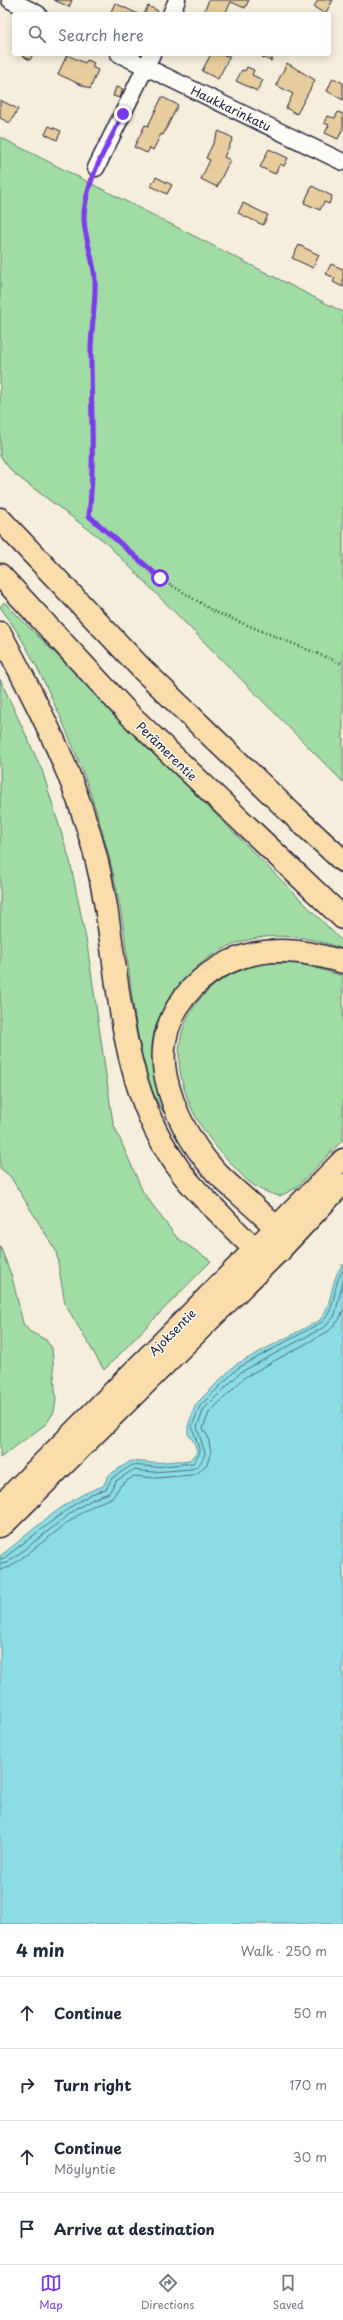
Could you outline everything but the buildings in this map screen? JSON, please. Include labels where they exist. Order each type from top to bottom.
[{"type":"highway","points":[[0,519],[142,669],[291,814],[343,861]]},
{"type":"highway","name":"Perämerentie","points":[[0,575],[128,713],[343,918]]},
{"type":"highway","points":[[0,633],[30,690],[76,790],[92,843],[108,916],[123,1027],[135,1076],[149,1116],[175,1163],[203,1198],[255,1248],[280,1251],[276,1228],[216,1172],[191,1138],[177,1114],[166,1077],[165,1041],[176,1009],[186,994],[196,982],[231,960],[277,950],[301,952],[343,962]]},
{"type":"main road","name":"Ajoksentie","points":[[0,1505],[343,1160]]},
{"type":"main road","name":"Ajoksentie","points":[[0,1527],[280,1251],[343,1184]]},
{"type":"street","points":[[10,0],[34,12]]},
{"type":"street","points":[[171,12],[177,0]]},
{"type":"street","name":"Haukkarinkatu","points":[[128,56],[149,61],[343,162]]},
{"type":"street","points":[[96,168],[149,61]]},
{"type":"path","points":[[96,168],[91,178],[84,207],[84,222],[95,279],[91,348],[90,419],[93,478],[89,516],[160,578],[215,612],[343,664]]},
{"type":"green space","points":[[0,137],[343,312],[343,782],[104,541],[13,473],[0,456]]},
{"type":"green space","points":[[4,602],[343,942],[343,949],[296,937],[274,936],[252,939],[231,945],[212,956],[194,970],[167,1003],[156,1025],[152,1042],[153,1066],[164,1113],[154,1095],[146,1072],[140,1046],[116,885],[94,805],[65,727],[47,689],[22,641],[0,607]]},
{"type":"green space","points":[[0,679],[42,770],[70,861],[87,944],[113,1123],[143,1192],[177,1238],[211,1261],[104,1370],[65,1304],[56,1251],[10,1176],[0,1168]]},
{"type":"green space","points":[[263,963],[298,963],[343,976],[343,1140],[296,1188],[280,1196],[271,1194],[250,1183],[233,1166],[208,1136],[193,1111],[183,1085],[179,1059],[182,1034],[192,1010],[210,989],[237,971]]},
{"type":"green space","points":[[0,1246],[12,1277],[23,1323],[29,1331],[46,1340],[52,1348],[56,1400],[54,1412],[46,1424],[0,1458]]},
{"type":"water","points":[[343,1264],[343,1924],[0,1924],[0,1556],[62,1507],[89,1491],[103,1486],[109,1475],[131,1461],[153,1463],[190,1460],[197,1451],[194,1442],[188,1434],[188,1426],[196,1404],[235,1365],[320,1320],[328,1306],[335,1278]]},
{"type":"route","points":[[123,114],[91,178],[84,207],[84,222],[95,279],[91,348],[90,419],[93,478],[89,516],[160,578]]}]
